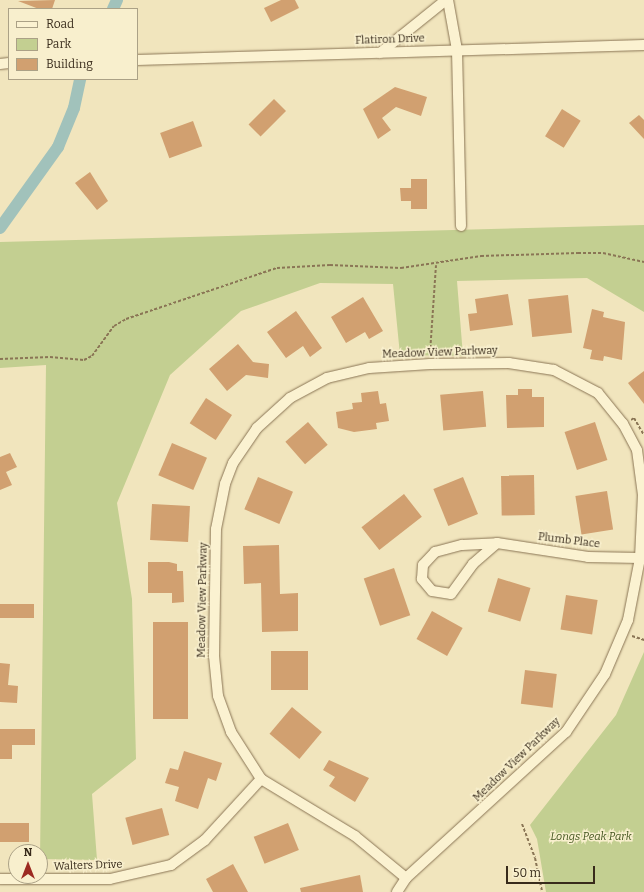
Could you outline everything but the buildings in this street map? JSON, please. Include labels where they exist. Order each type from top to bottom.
[{"type":"street","points":[[380,53],[447,0],[458,50],[461,226]]},
{"type":"street","name":"Flatiron Drive","points":[[138,60],[644,45]]},
{"type":"street","name":"Meadow View Parkway","points":[[397,892],[406,878],[566,732],[605,674],[623,634],[640,558],[643,495],[637,450],[613,410],[598,393],[577,380],[554,370],[517,363],[369,368],[327,378],[290,398],[257,428],[233,463],[219,506],[216,529],[214,656],[218,696],[232,732],[261,779],[355,836],[406,878]]},
{"type":"street","name":"Plumb Place","points":[[497,543],[473,564],[451,594],[432,591],[422,579],[423,565],[435,552],[462,545],[497,543],[588,557],[640,558]]},
{"type":"street","name":"Walters Drive","points":[[0,879],[110,879],[171,865],[205,840],[261,779]]},
{"type":"path","points":[[0,359],[50,357],[84,360],[92,356],[114,326],[126,319],[277,268],[317,265],[401,268],[436,265],[481,256],[578,253],[603,253],[644,262]]},
{"type":"path","points":[[430,347],[436,265]]},
{"type":"path","points":[[634,418],[644,435]]},
{"type":"path","points":[[522,824],[535,858],[542,892]]},
{"type":"green space","points":[[644,225],[644,312],[587,278],[457,281],[463,356],[400,355],[393,284],[320,283],[241,311],[170,375],[117,503],[132,599],[136,759],[92,794],[97,860],[48,859],[48,844],[40,844],[46,365],[0,368],[0,242]]},
{"type":"green space","name":"Longs Peak Park","points":[[644,652],[644,892],[546,892],[537,839],[530,825],[616,715]]},
{"type":"waterway","points":[[113,8],[117,0]]},
{"type":"waterway","points":[[0,228],[58,147],[74,108],[80,80]]}]
